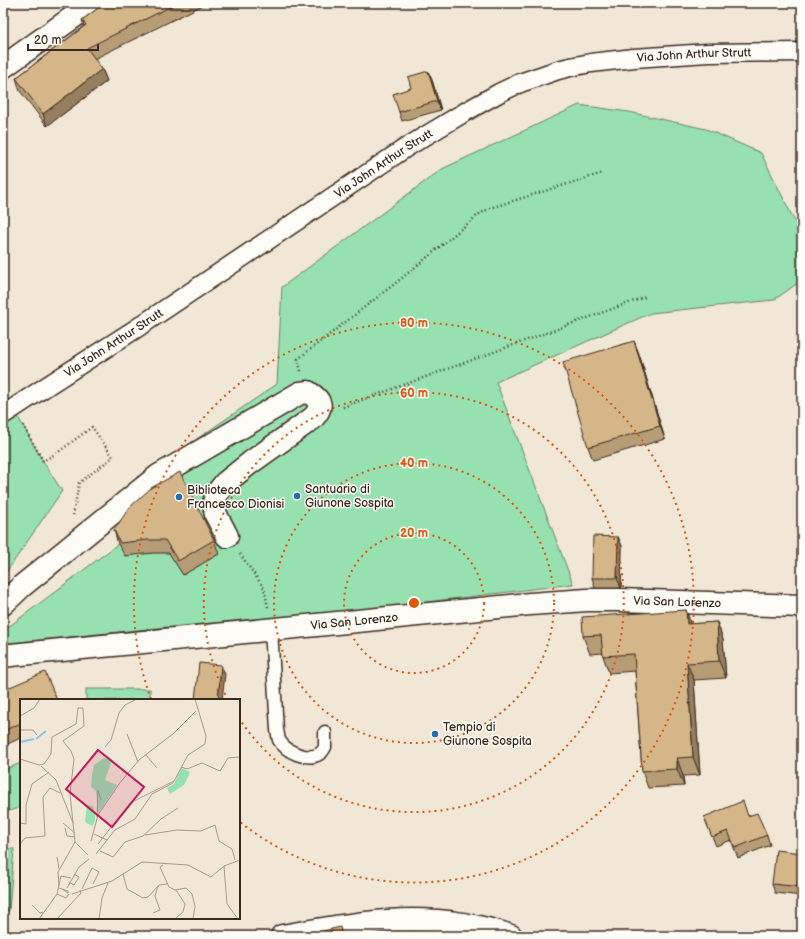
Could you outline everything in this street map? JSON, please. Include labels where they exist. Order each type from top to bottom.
[{"type":"street","points":[[3,67],[93,3]]},
{"type":"street","name":"Via John Arthur Strutt","points":[[8,412],[137,328],[407,147],[476,105],[520,83],[570,67],[634,58],[708,53],[802,52]]},
{"type":"street","points":[[3,604],[22,586],[158,476],[300,393],[308,392],[315,396],[320,405],[319,411],[313,418],[250,463],[226,483],[217,493],[214,503],[216,515],[227,536]]},
{"type":"street","name":"Via San Lorenzo","points":[[3,656],[530,604],[587,600],[802,606]]},
{"type":"street","points":[[282,936],[374,922],[417,920],[463,924],[511,936]]},
{"type":"lane","points":[[271,629],[277,730],[279,740],[286,749],[298,755],[308,757],[319,754],[325,747],[325,732]]},
{"type":"path","points":[[308,392],[298,359],[402,278],[478,215],[490,208],[603,173]]},
{"type":"path","points":[[313,418],[645,297]]},
{"type":"path","points":[[8,412],[43,461],[57,453],[92,427],[113,457],[79,483]]},
{"type":"path","points":[[227,536],[264,588],[271,629]]},
{"type":"green space","points":[[579,105],[629,112],[706,129],[761,153],[802,236],[802,280],[774,300],[651,313],[496,382],[573,584],[264,622],[168,629],[167,627],[9,643],[3,638],[3,631],[118,544],[135,521],[153,469],[277,384],[282,287],[442,169]]},
{"type":"green space","points":[[13,408],[62,491],[3,577],[3,414]]},
{"type":"green space","points":[[86,689],[150,689],[150,699],[86,699]]},
{"type":"green space","points":[[20,763],[20,807],[3,813],[3,770]]},
{"type":"green space","points":[[3,849],[14,849],[9,911],[3,910]]},
{"type":"building","points":[[105,3],[178,3],[87,48],[102,69],[43,114],[16,78],[86,25],[82,20]]},
{"type":"building","points":[[428,71],[437,101],[399,112],[393,94],[411,88],[408,77]]},
{"type":"building","points":[[634,341],[660,426],[588,447],[563,362]]},
{"type":"building","points":[[180,472],[214,540],[178,561],[165,540],[120,543],[114,530],[130,507],[151,488]]},
{"type":"building","points":[[593,536],[618,537],[617,578],[592,578]]},
{"type":"building","points":[[686,610],[687,624],[717,622],[719,661],[687,663],[693,757],[677,758],[677,769],[642,771],[634,654],[603,656],[601,635],[583,636],[582,617]]},
{"type":"building","points":[[199,663],[221,665],[218,699],[195,699]]},
{"type":"building","points":[[45,672],[57,699],[20,699],[20,723],[3,731],[3,690]]},
{"type":"building","points":[[743,801],[748,816],[757,813],[767,835],[735,848],[728,831],[712,837],[704,817]]},
{"type":"building","points":[[776,850],[802,853],[802,887],[772,884]]},
{"type":"building","points":[[340,927],[342,936],[303,936]]},
{"type":"place","name":"Santuario di Giunone Sospita","points":[[297,496]]},
{"type":"place","name":"Biblioteca Francesco Dionisi","points":[[179,497]]},
{"type":"place","name":"Tempio di Giunone Sospita","points":[[435,734]]}]
